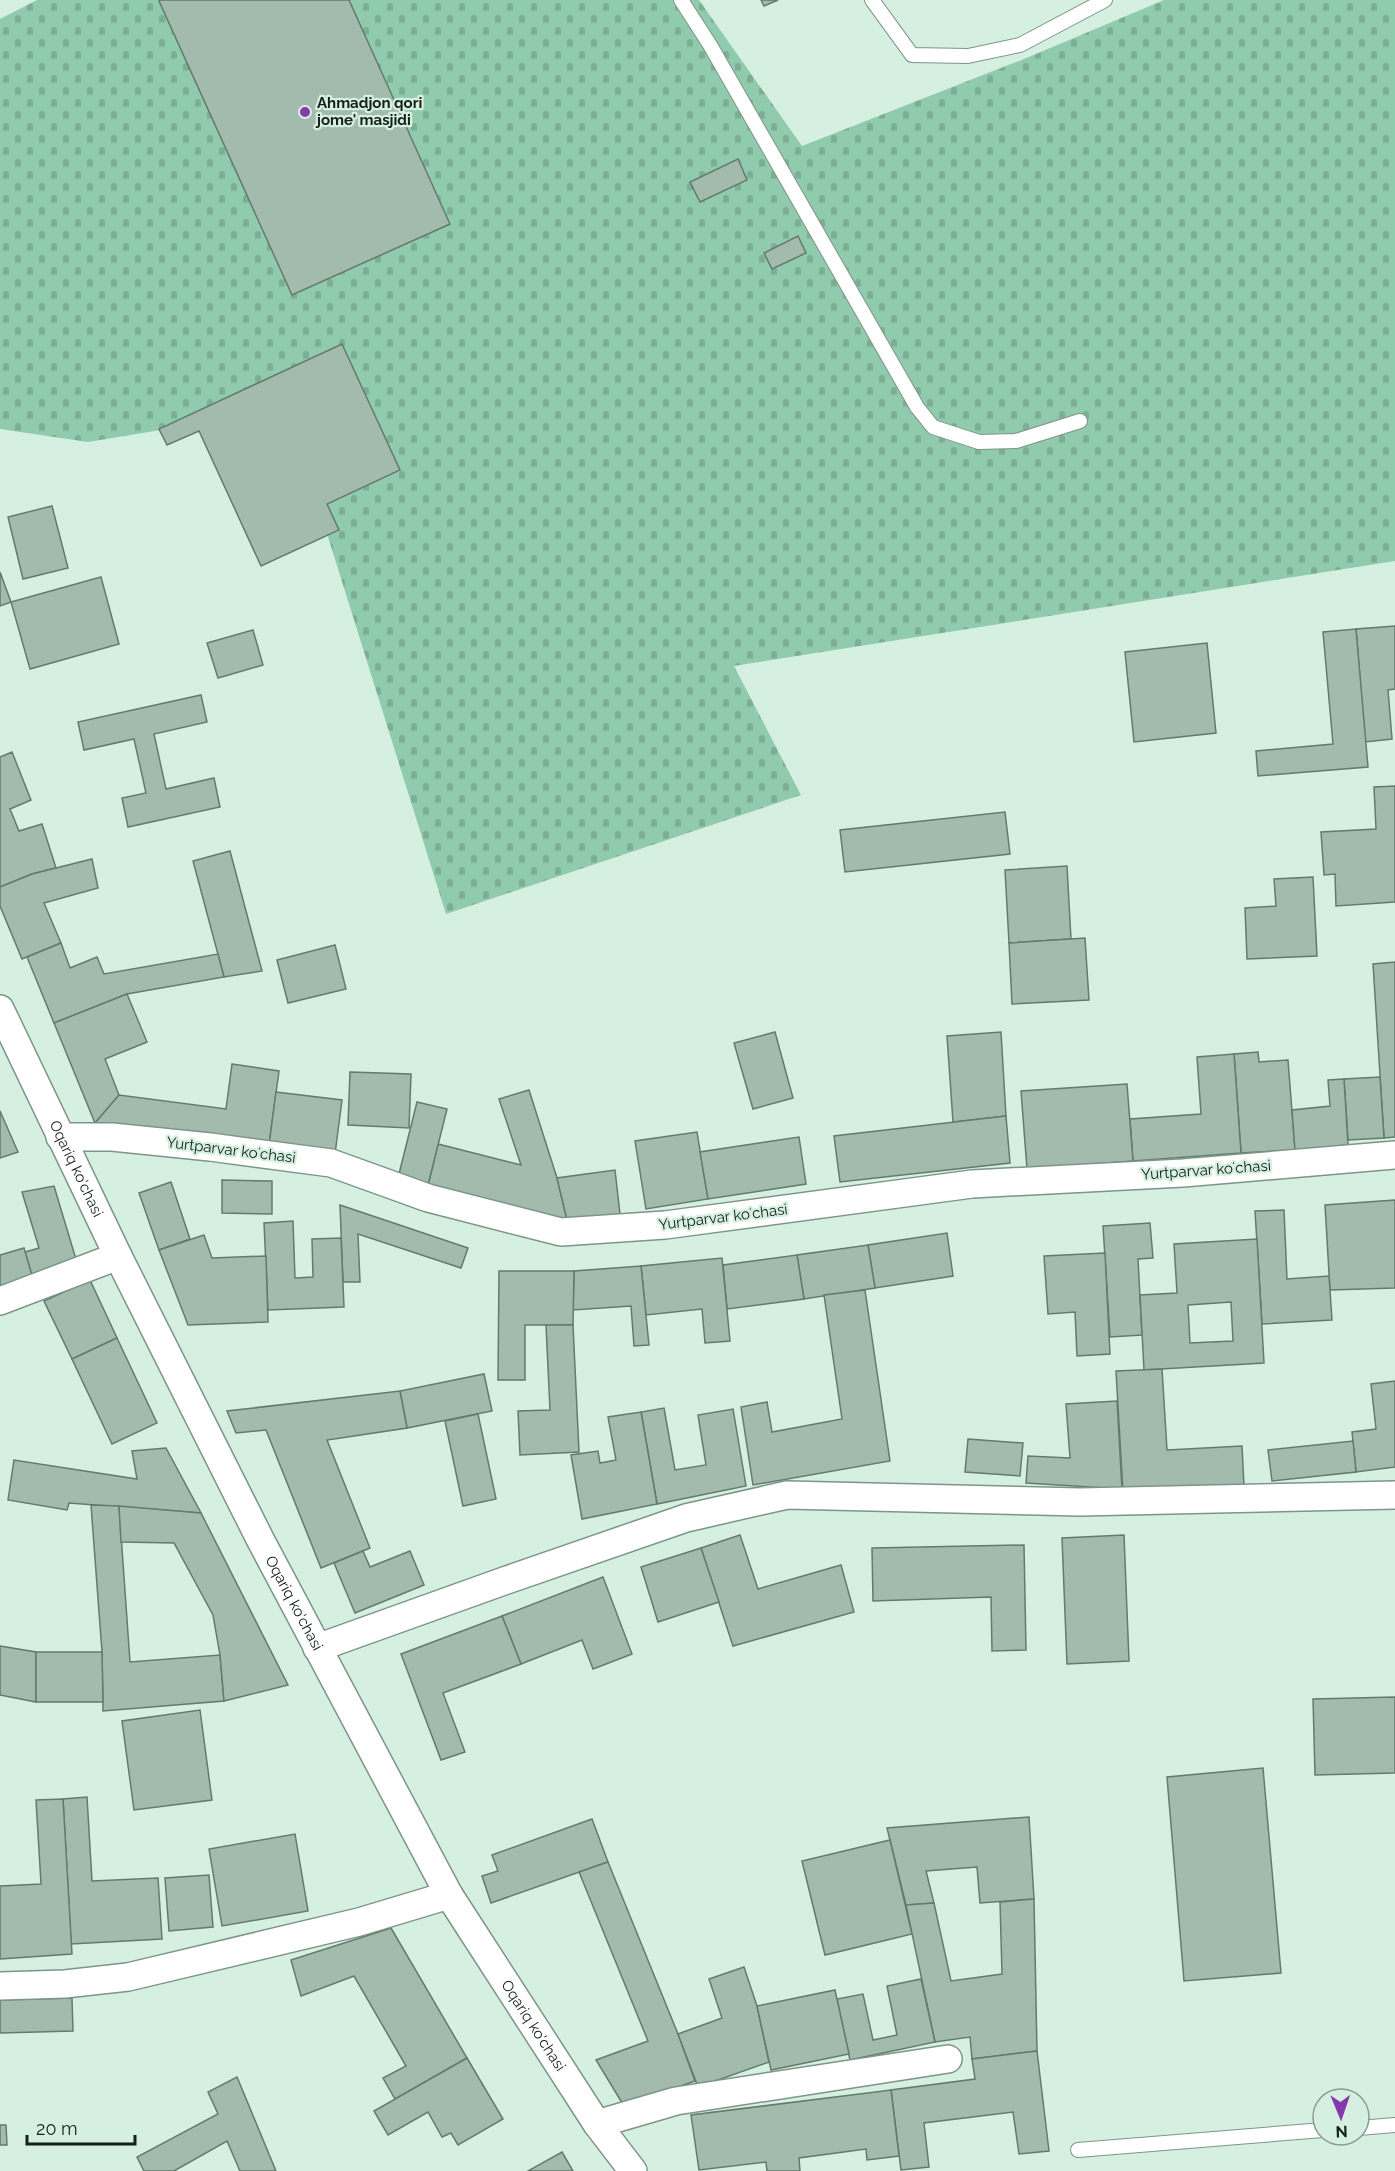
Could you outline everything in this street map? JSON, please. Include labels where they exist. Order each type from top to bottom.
[{"type":"street","name":"Oqariq ko'chasi","points":[[0,1009],[118,1256],[317,1648],[449,1895],[597,2124],[633,2171]]},
{"type":"street","name":"Yurtparvar koʻchasi","points":[[60,1137],[112,1137],[331,1163],[428,1198],[561,1232],[665,1225],[972,1184],[1183,1173],[1395,1155]]},
{"type":"street","points":[[0,1301],[118,1256]]},
{"type":"street","points":[[317,1648],[686,1518],[786,1496],[1080,1502],[1395,1495]]},
{"type":"street","points":[[0,1986],[64,1984],[128,1977],[359,1922],[449,1895]]},
{"type":"street","points":[[597,2124],[676,2101],[948,2059]]},
{"type":"lane","points":[[681,0],[710,45],[917,407],[933,427],[979,442],[1016,441],[1080,421]]},
{"type":"lane","points":[[872,0],[912,55],[968,56],[1020,45],[1105,0]]},
{"type":"lane","points":[[1371,2126],[1395,2125]]},
{"type":"lane","points":[[1078,2150],[1311,2131]]},
{"type":"green space","points":[[37,0],[699,0],[802,146],[1024,59],[1164,0],[1395,0],[1395,561],[734,666],[801,795],[446,914],[288,409],[88,442],[0,429],[0,19]]},
{"type":"building","name":"Ahmadjon qori jome' masjidi","points":[[349,0],[450,224],[292,295],[159,1]]},
{"type":"building","points":[[761,0],[778,0],[764,6]]},
{"type":"building","points":[[738,159],[747,180],[700,202],[690,182]]},
{"type":"building","points":[[798,236],[806,253],[772,269],[764,253]]},
{"type":"building","points":[[342,344],[400,470],[327,504],[339,530],[261,566],[199,431],[167,445],[159,429]]},
{"type":"building","points":[[52,506],[68,568],[23,579],[8,517]]},
{"type":"building","points":[[0,572],[11,602],[0,606]]},
{"type":"building","points":[[101,577],[119,644],[30,669],[11,602]]},
{"type":"building","points":[[1395,626],[1395,689],[1388,690],[1392,739],[1365,742],[1356,629]]},
{"type":"building","points":[[1356,629],[1368,767],[1258,776],[1256,751],[1333,744],[1323,632]]},
{"type":"building","points":[[253,630],[263,665],[218,678],[207,643]]},
{"type":"building","points":[[1207,643],[1216,733],[1134,742],[1125,652]]},
{"type":"building","points":[[201,695],[207,722],[154,734],[166,789],[214,778],[220,807],[128,827],[122,798],[146,793],[134,739],[84,750],[78,722]]},
{"type":"building","points":[[12,752],[31,800],[10,809],[19,831],[42,824],[56,868],[32,874],[0,887],[0,757]]},
{"type":"building","points":[[1395,786],[1395,902],[1336,906],[1335,874],[1324,875],[1321,832],[1376,829],[1374,787]]},
{"type":"building","points":[[1005,812],[1010,854],[845,872],[840,830]]},
{"type":"building","points":[[230,851],[262,971],[224,977],[193,861]]},
{"type":"building","points":[[92,859],[98,888],[44,903],[61,943],[22,959],[0,906],[0,887],[32,874]]},
{"type":"building","points":[[1067,866],[1071,939],[1009,943],[1005,870]]},
{"type":"building","points":[[1313,877],[1317,956],[1247,959],[1245,908],[1276,906],[1274,879]]},
{"type":"building","points":[[1085,938],[1089,1000],[1012,1004],[1009,943]]},
{"type":"building","points":[[61,943],[70,968],[97,957],[104,974],[218,954],[224,977],[127,994],[54,1023],[27,957]]},
{"type":"building","points":[[335,945],[346,989],[288,1003],[277,960]]},
{"type":"building","points":[[1395,962],[1395,1137],[1384,1138],[1373,964]]},
{"type":"building","points":[[127,994],[147,1042],[105,1059],[119,1095],[95,1123],[54,1023]]},
{"type":"building","points":[[775,1032],[793,1098],[753,1109],[734,1043]]},
{"type":"building","points":[[1001,1032],[1006,1116],[953,1122],[947,1036]]},
{"type":"building","points":[[1258,1052],[1259,1062],[1288,1060],[1295,1150],[1241,1153],[1234,1054]]},
{"type":"building","points":[[1234,1054],[1241,1153],[1133,1161],[1130,1119],[1201,1114],[1197,1057]]},
{"type":"building","points":[[232,1064],[279,1071],[269,1145],[95,1123],[119,1095],[226,1109]]},
{"type":"building","points":[[350,1072],[411,1074],[409,1128],[348,1125]]},
{"type":"building","points":[[1380,1077],[1384,1138],[1348,1140],[1344,1079]]},
{"type":"building","points":[[1344,1079],[1348,1145],[1295,1150],[1292,1110],[1330,1106],[1328,1080]]},
{"type":"building","points":[[1127,1084],[1133,1161],[1027,1169],[1021,1091]]},
{"type":"building","points":[[529,1090],[557,1178],[567,1220],[428,1185],[438,1144],[521,1165],[499,1099]]},
{"type":"building","points":[[276,1092],[342,1100],[335,1154],[269,1145]]},
{"type":"building","points":[[417,1102],[447,1109],[428,1185],[398,1178]]},
{"type":"building","points":[[0,1111],[18,1152],[0,1158]]},
{"type":"building","points":[[1006,1116],[1010,1163],[840,1182],[834,1136]]},
{"type":"building","points":[[697,1132],[708,1199],[646,1209],[635,1141]]},
{"type":"building","points":[[799,1137],[806,1184],[708,1199],[700,1152]]},
{"type":"building","points":[[615,1170],[620,1214],[567,1220],[557,1178]]},
{"type":"building","points":[[222,1180],[272,1181],[272,1214],[222,1213]]},
{"type":"building","points":[[171,1182],[190,1239],[159,1250],[139,1193]]},
{"type":"building","points":[[54,1186],[78,1266],[33,1279],[25,1252],[39,1248],[22,1192]]},
{"type":"building","points":[[1395,1200],[1395,1288],[1330,1290],[1325,1205]]},
{"type":"building","points":[[340,1205],[468,1248],[461,1268],[358,1234],[360,1282],[343,1282]]},
{"type":"building","points":[[1284,1210],[1287,1279],[1329,1276],[1332,1320],[1262,1324],[1255,1211]]},
{"type":"building","points":[[293,1221],[295,1278],[313,1277],[312,1239],[341,1238],[344,1307],[268,1310],[264,1223]]},
{"type":"building","points":[[1150,1223],[1153,1258],[1138,1259],[1142,1335],[1110,1337],[1103,1226]]},
{"type":"building","points":[[947,1233],[953,1276],[875,1288],[868,1245]]},
{"type":"building","points":[[204,1235],[212,1258],[266,1256],[268,1322],[188,1325],[159,1250]]},
{"type":"building","points":[[1257,1239],[1264,1363],[1144,1370],[1140,1295],[1177,1293],[1174,1244]],"holes":[[[1231,1302],[1233,1341],[1190,1343],[1188,1305]]]},
{"type":"building","points":[[868,1245],[875,1288],[804,1299],[797,1255]]},
{"type":"building","points":[[24,1248],[33,1279],[0,1289],[0,1255]]},
{"type":"building","points":[[1105,1253],[1110,1354],[1077,1356],[1075,1312],[1048,1314],[1044,1256]]},
{"type":"building","points":[[797,1255],[804,1299],[727,1309],[723,1265]]},
{"type":"building","points":[[722,1258],[730,1341],[705,1343],[702,1309],[646,1315],[641,1266]]},
{"type":"building","points":[[641,1266],[649,1345],[634,1346],[631,1306],[573,1310],[574,1271]]},
{"type":"building","points":[[499,1271],[574,1271],[573,1325],[525,1325],[525,1380],[498,1380]]},
{"type":"building","points":[[90,1280],[117,1338],[72,1359],[44,1301]]},
{"type":"building","points":[[865,1290],[890,1461],[753,1485],[741,1407],[767,1402],[772,1432],[842,1419],[824,1295]]},
{"type":"building","points":[[546,1325],[573,1325],[579,1452],[520,1455],[518,1411],[550,1410]]},
{"type":"building","points":[[117,1338],[157,1423],[112,1444],[72,1359]]},
{"type":"building","points":[[1162,1369],[1167,1450],[1242,1446],[1244,1486],[1123,1493],[1116,1371]]},
{"type":"building","points":[[484,1374],[492,1411],[407,1428],[400,1391]]},
{"type":"building","points":[[1395,1381],[1395,1467],[1356,1472],[1352,1432],[1376,1429],[1371,1384]]},
{"type":"building","points":[[400,1391],[407,1428],[327,1440],[370,1548],[321,1568],[266,1430],[236,1433],[227,1411]]},
{"type":"building","points":[[1117,1401],[1122,1489],[1026,1483],[1028,1456],[1070,1458],[1066,1404]]},
{"type":"building","points":[[664,1408],[675,1470],[706,1465],[698,1415],[733,1409],[746,1486],[657,1504],[641,1412]]},
{"type":"building","points":[[641,1412],[657,1504],[582,1519],[571,1455],[598,1451],[600,1463],[616,1460],[608,1417]]},
{"type":"building","points":[[478,1414],[496,1499],[463,1506],[445,1421]]},
{"type":"building","points":[[968,1439],[1023,1443],[1020,1476],[965,1472]]},
{"type":"building","points":[[1353,1441],[1356,1472],[1272,1481],[1268,1450]]},
{"type":"building","points":[[166,1448],[201,1513],[69,1503],[67,1510],[8,1500],[14,1460],[137,1479],[132,1451]]},
{"type":"building","points":[[91,1505],[119,1506],[130,1662],[220,1655],[224,1701],[103,1711],[102,1652]]},
{"type":"building","points":[[119,1506],[201,1513],[288,1685],[224,1701],[220,1655],[213,1615],[174,1543],[121,1542]]},
{"type":"building","points":[[740,1535],[758,1589],[841,1565],[854,1612],[733,1646],[701,1548]]},
{"type":"building","points":[[1124,1535],[1129,1661],[1067,1664],[1062,1538]]},
{"type":"building","points":[[1024,1545],[1026,1650],[992,1651],[991,1597],[873,1601],[872,1548]]},
{"type":"building","points":[[701,1548],[719,1602],[658,1622],[641,1567]]},
{"type":"building","points":[[363,1551],[370,1567],[410,1551],[424,1585],[355,1613],[334,1563]]},
{"type":"building","points":[[603,1577],[632,1654],[593,1669],[582,1640],[521,1664],[502,1616]]},
{"type":"building","points":[[502,1616],[521,1664],[443,1693],[465,1752],[441,1760],[401,1654]]},
{"type":"building","points":[[0,1646],[36,1652],[36,1702],[0,1695]]},
{"type":"building","points":[[36,1652],[102,1652],[103,1702],[36,1702]]},
{"type":"building","points":[[1395,1697],[1395,1773],[1315,1775],[1313,1699]]},
{"type":"building","points":[[200,1710],[212,1800],[134,1810],[122,1721]]},
{"type":"building","points":[[1263,1768],[1281,1973],[1184,1981],[1167,1777]]},
{"type":"building","points":[[87,1797],[92,1881],[158,1878],[162,1939],[71,1944],[63,1799]]},
{"type":"building","points":[[63,1799],[72,1954],[0,1959],[0,1886],[41,1884],[36,1800]]},
{"type":"building","points":[[1029,1817],[1034,1899],[980,1903],[977,1867],[926,1871],[934,1903],[906,1905],[887,1828]]},
{"type":"building","points":[[592,1819],[608,1862],[491,1903],[482,1876],[498,1871],[492,1855]]},
{"type":"building","points":[[295,1834],[308,1911],[222,1926],[209,1849]]},
{"type":"building","points":[[890,1840],[912,1934],[825,1955],[802,1861]]},
{"type":"building","points":[[608,1862],[695,2081],[624,2106],[596,2060],[648,2041],[579,1872]]},
{"type":"building","points":[[209,1875],[213,1927],[169,1931],[165,1878]]},
{"type":"building","points":[[1034,1899],[1037,2051],[972,2059],[970,2037],[935,2042],[906,1905],[934,1903],[951,1981],[1002,1974],[1000,1902]]},
{"type":"building","points":[[391,1928],[467,2058],[395,2099],[383,2078],[406,2066],[354,1976],[301,1996],[291,1960]]},
{"type":"building","points":[[744,1967],[757,2006],[769,2062],[698,2087],[678,2034],[722,2018],[709,1979]]},
{"type":"building","points":[[921,1979],[935,2042],[850,2060],[837,1999],[863,1994],[873,2040],[897,2035],[887,1986]]},
{"type":"building","points":[[835,1990],[849,2054],[771,2070],[757,2006]]},
{"type":"building","points":[[72,1998],[73,2031],[0,2033],[0,2000]]},
{"type":"building","points":[[1037,2051],[1049,2151],[1019,2154],[1013,2112],[924,2123],[929,2167],[901,2170],[891,2090],[975,2079],[972,2059]]},
{"type":"building","points":[[467,2058],[503,2119],[458,2145],[451,2133],[442,2137],[428,2112],[388,2135],[374,2111]]},
{"type":"building","points":[[237,2077],[276,2171],[240,2171],[227,2141],[174,2171],[144,2171],[137,2157],[218,2114],[208,2092]]},
{"type":"building","points":[[891,2090],[899,2156],[867,2160],[866,2149],[799,2158],[800,2171],[767,2171],[766,2162],[699,2170],[691,2115]]},
{"type":"building","points":[[0,2125],[6,2125],[7,2145],[0,2145]]},
{"type":"building","points":[[562,2152],[573,2171],[528,2171]]},
{"type":"place","name":"Ahmadjon qori jome' masjidi","points":[[305,112]]}]
